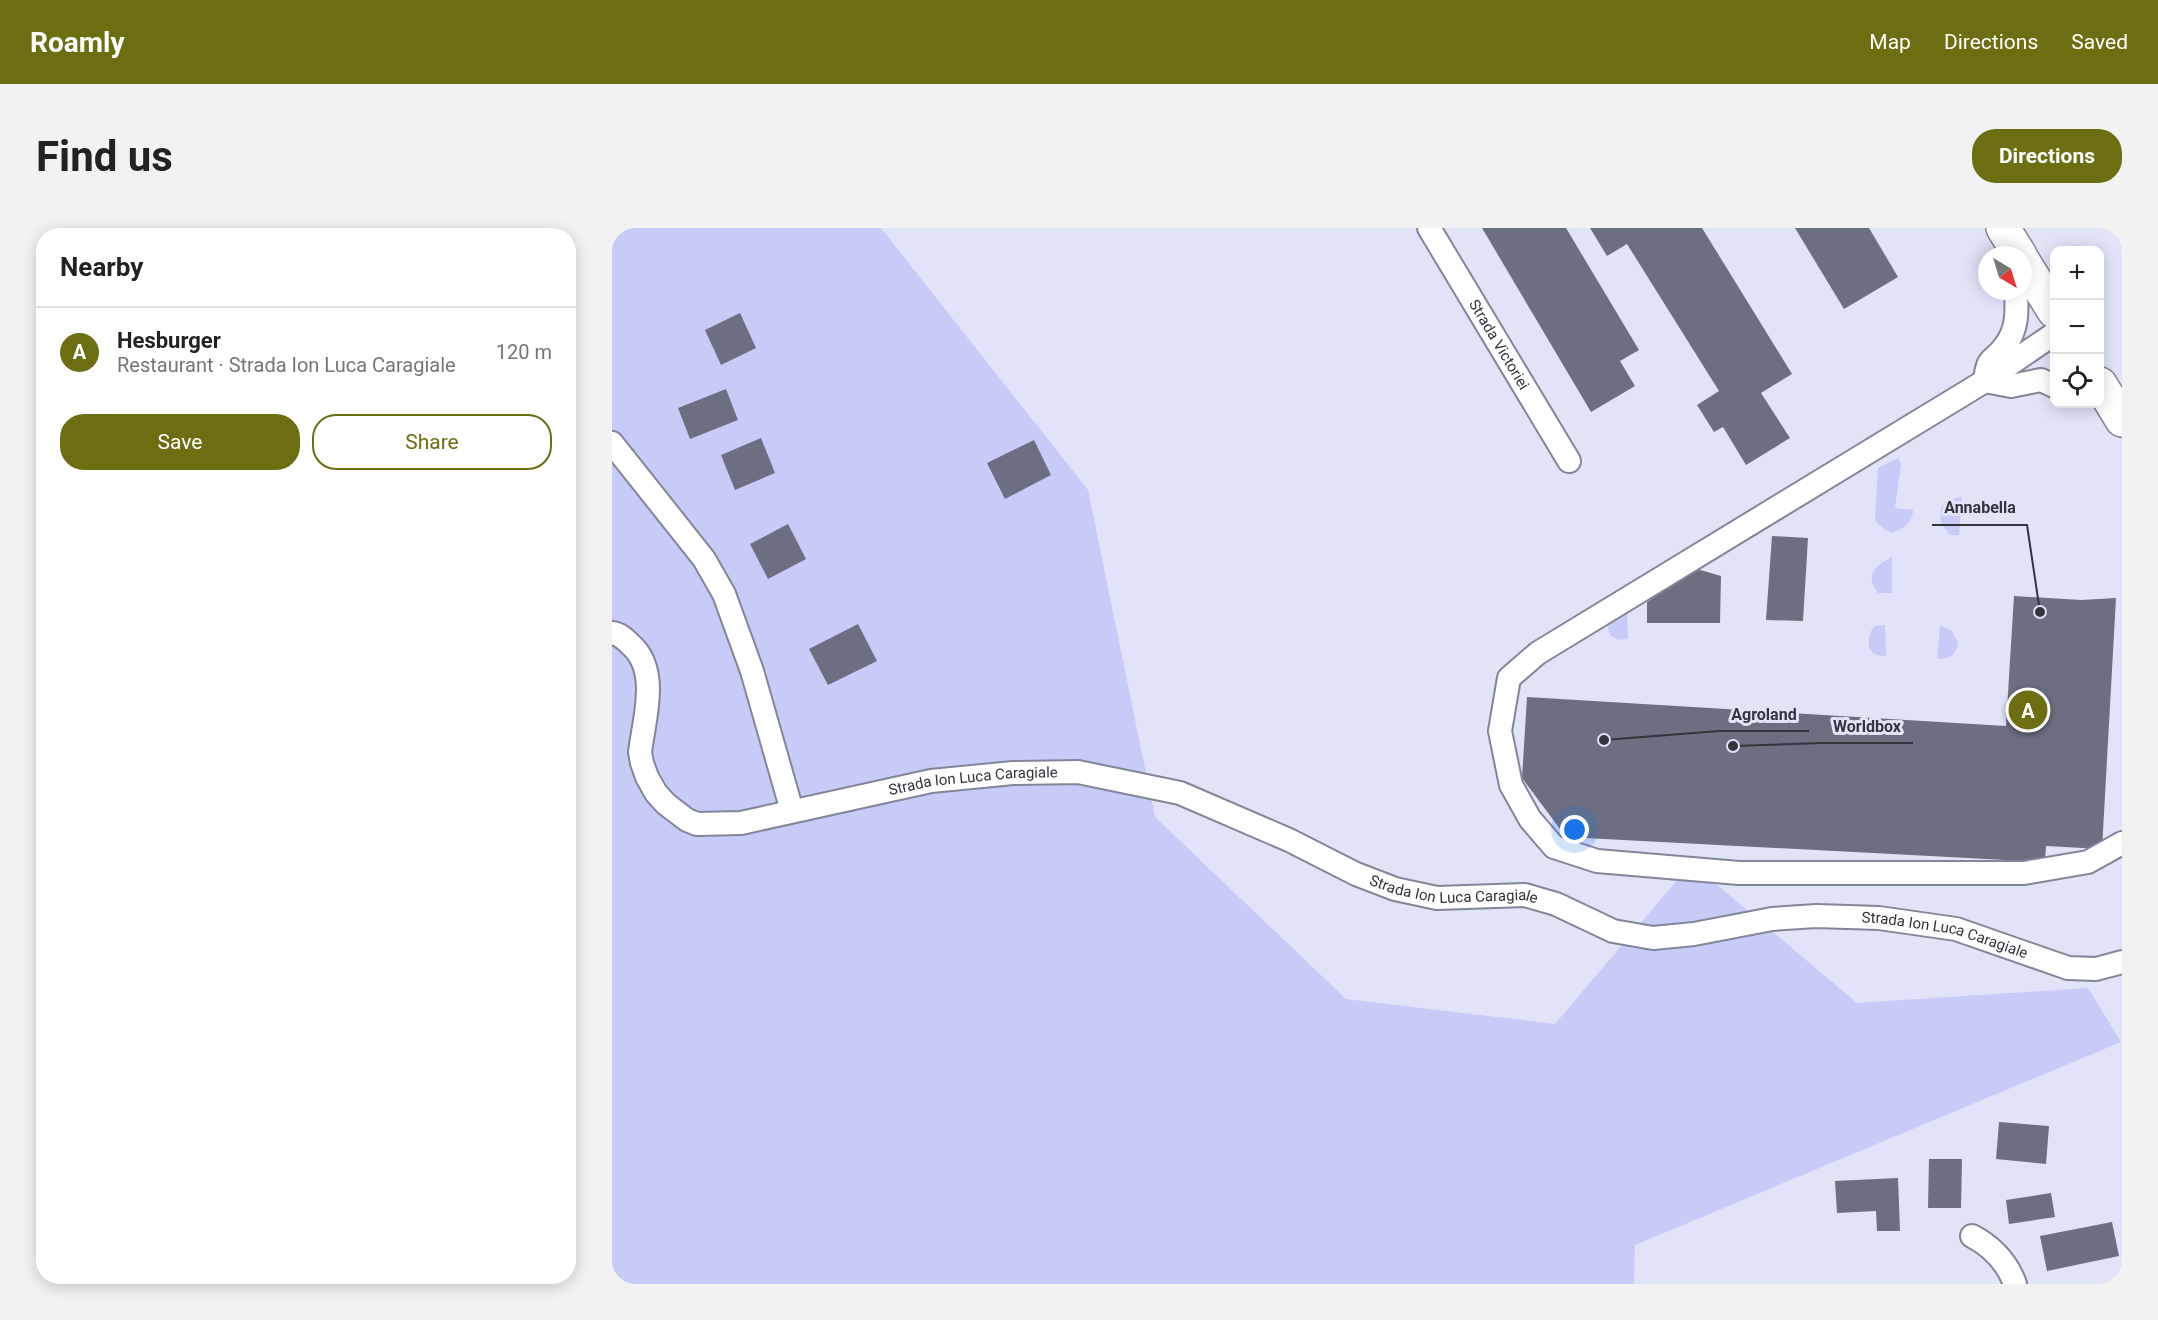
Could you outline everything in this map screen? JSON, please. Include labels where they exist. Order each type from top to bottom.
[{"type":"main road","points":[[2032,276],[2050,303]]},
{"type":"main road","points":[[2104,393],[2112,412]]},
{"type":"street","name":"Strada Victoriei","points":[[1429,228],[1569,461]]},
{"type":"street","points":[[1984,381],[1987,363],[2006,346],[2017,323],[2016,300]]},
{"type":"street","points":[[2050,337],[1984,381],[1538,653],[1509,678],[1500,731],[1511,785],[1530,819],[1554,847],[1597,861],[1739,873],[2024,873],[2088,862],[2122,843]]},
{"type":"street","points":[[1984,381],[2011,386],[2041,380],[2050,384]]},
{"type":"street","points":[[612,442],[704,559],[724,594],[752,671],[792,811]]},
{"type":"street","name":"Strada Ion Luca Caragiale","points":[[612,633],[619,634],[637,650],[649,681],[640,752],[642,764],[652,785],[666,804],[687,820],[705,824],[741,823],[931,781],[1013,773],[1078,772],[1180,793],[1289,840],[1356,874],[1395,889],[1437,898],[1525,895],[1556,904],[1613,931],[1623,933],[1653,938],[1694,934],[1772,919],[1816,916],[1879,918],[1956,928],[2068,968],[2096,969],[2122,962]]},
{"type":"street","points":[[1972,1236],[1988,1245],[2002,1259],[2015,1284]]},
{"type":"shaded area","points":[[612,228],[881,228],[1088,490],[1155,817],[1346,999],[1555,1024],[1678,879],[1683,856],[1857,1003],[2088,988],[2121,1042],[1635,1245],[1634,1284],[612,1284]]},
{"type":"shaded area","points":[[1898,458],[1901,464],[1895,508],[1913,510],[1907,524],[1893,533],[1885,530],[1875,521],[1878,468]]},
{"type":"shaded area","points":[[1962,497],[1959,535],[1950,535],[1941,522],[1942,506],[1950,499]]},
{"type":"shaded area","points":[[1892,557],[1892,593],[1878,593],[1872,581],[1873,571]]},
{"type":"shaded area","points":[[1627,611],[1628,639],[1618,640],[1610,635],[1605,618]]},
{"type":"shaded area","points":[[1885,625],[1886,656],[1879,656],[1871,651],[1869,637],[1874,626]]},
{"type":"shaded area","points":[[1940,626],[1951,630],[1958,642],[1952,656],[1945,659],[1937,659]]},
{"type":"building","points":[[1482,228],[1566,228],[1639,350],[1620,361],[1635,386],[1591,412]]},
{"type":"building","points":[[1590,228],[1702,228],[1792,374],[1761,393],[1790,438],[1746,465],[1723,427],[1714,432],[1697,405],[1719,391],[1627,244],[1607,256]]},
{"type":"building","points":[[1795,228],[1869,228],[1898,277],[1844,309]]},
{"type":"building","points":[[740,313],[756,348],[721,365],[705,330]]},
{"type":"building","points":[[726,389],[738,420],[690,439],[678,408]]},
{"type":"building","points":[[761,438],[775,473],[735,490],[721,455]]},
{"type":"building","points":[[1034,440],[1051,475],[1005,499],[987,463]]},
{"type":"building","points":[[788,524],[806,559],[768,579],[750,544]]},
{"type":"building","points":[[1772,536],[1808,538],[1803,621],[1766,620]]},
{"type":"building","points":[[1697,569],[1721,576],[1720,623],[1647,623],[1647,602]]},
{"type":"building","points":[[2014,596],[2081,600],[2116,598],[2102,849],[2046,846],[2045,862],[1566,837],[1522,778],[1527,697],[2006,726]]},
{"type":"building","points":[[858,624],[877,661],[828,685],[809,649]]},
{"type":"building","points":[[1999,1122],[2049,1126],[2046,1164],[1996,1159]]},
{"type":"building","points":[[1929,1159],[1962,1159],[1961,1208],[1928,1208]]},
{"type":"building","points":[[1898,1178],[1900,1231],[1877,1231],[1876,1211],[1837,1213],[1835,1181]]},
{"type":"building","points":[[2051,1193],[2055,1217],[2009,1224],[2006,1200]]},
{"type":"building","points":[[2112,1222],[2119,1256],[2047,1271],[2040,1236]]},
{"type":"place","name":"Annabella","points":[[2040,612]]},
{"type":"place","name":"Hesburger","points":[[2028,710]]},
{"type":"place","name":"Agroland","points":[[1604,740]]},
{"type":"place","name":"Worldbox","points":[[1733,746]]}]
